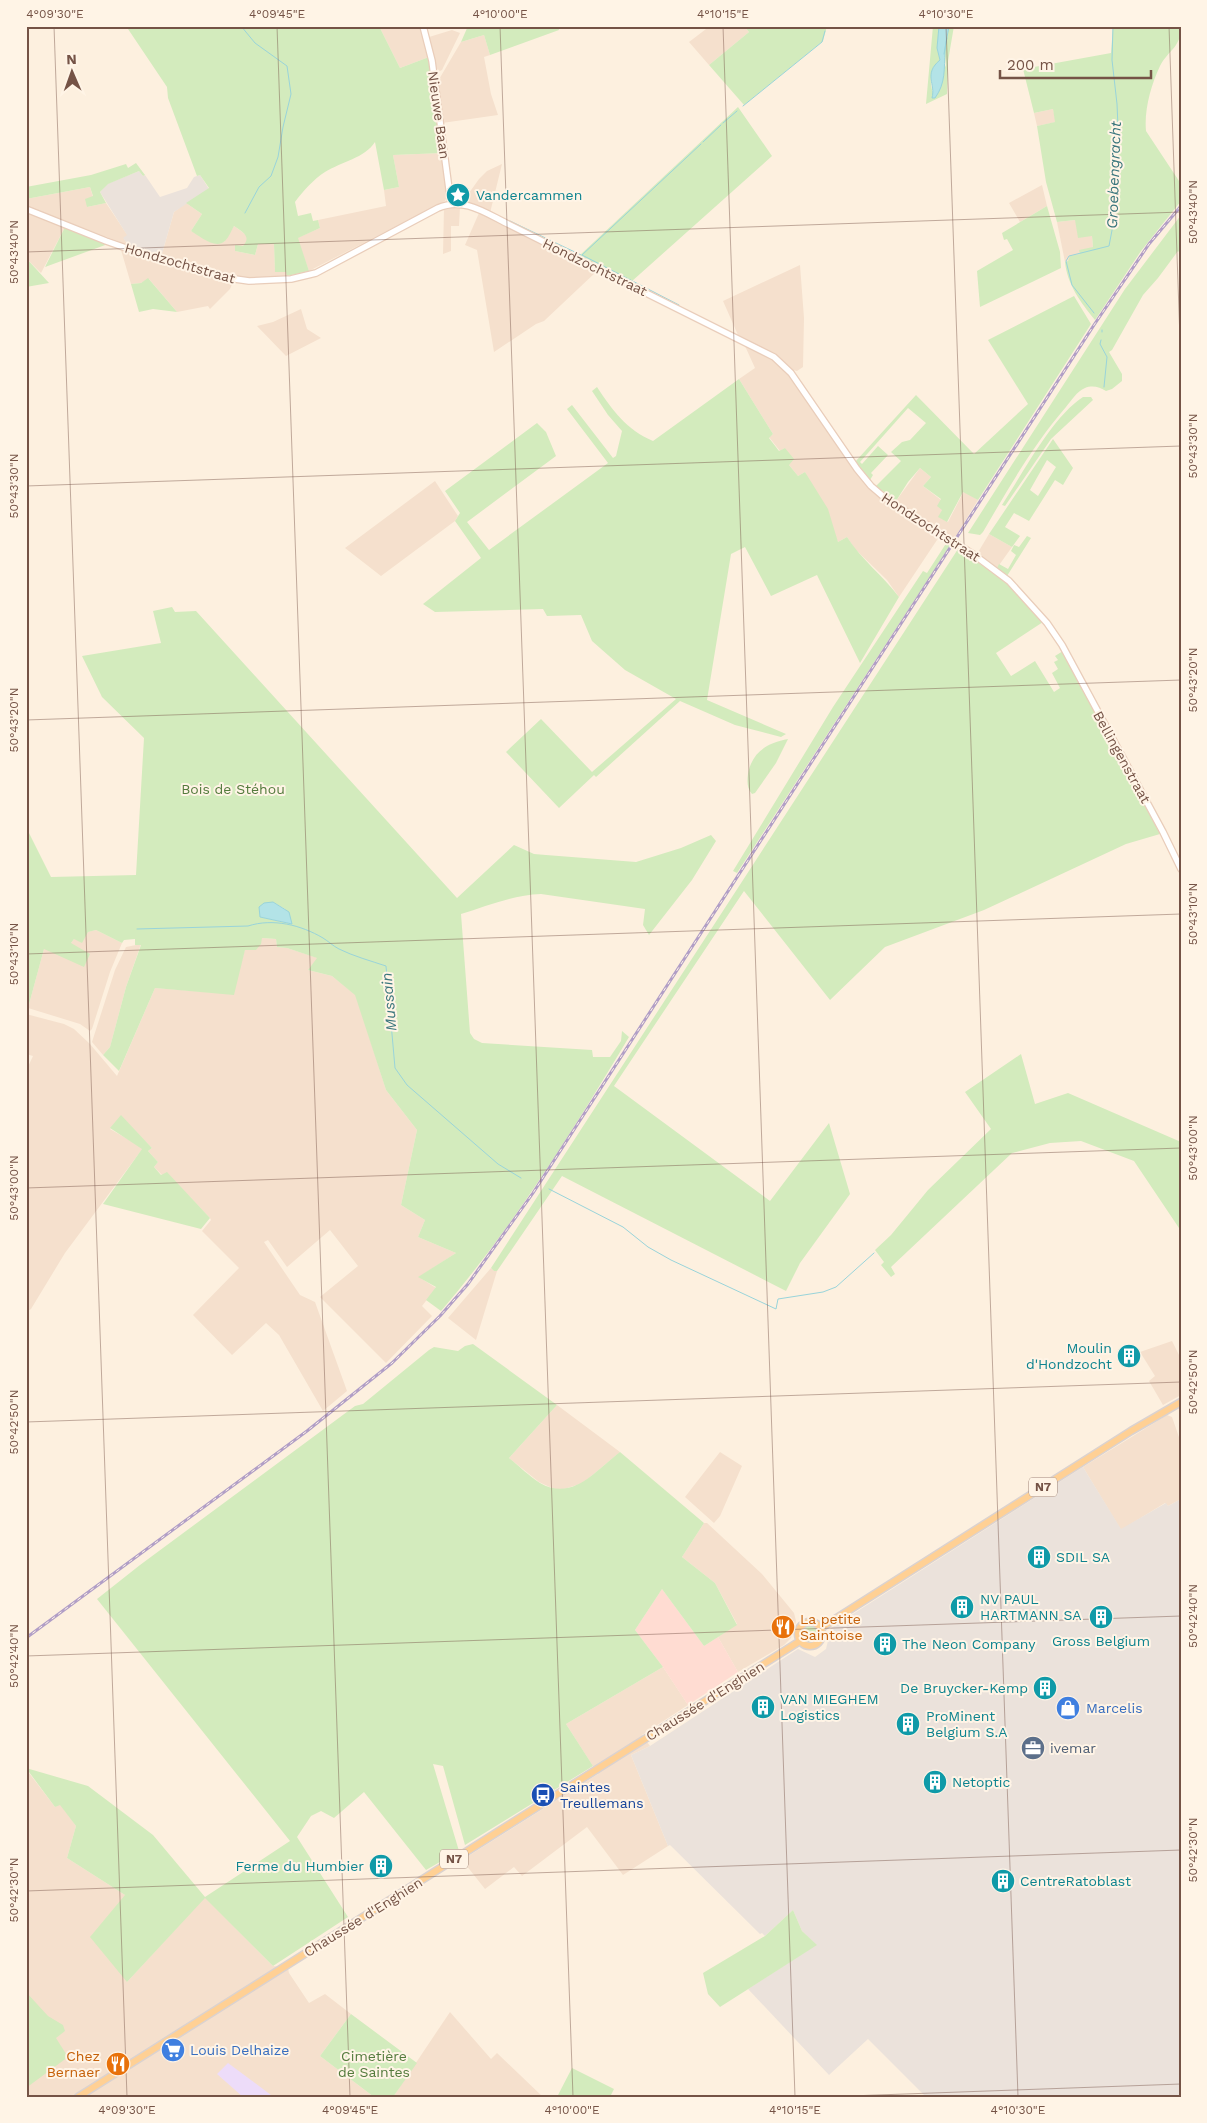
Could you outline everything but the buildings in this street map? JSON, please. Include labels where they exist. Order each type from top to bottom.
[{"type":"main road","name":"Chaussée d'Enghien","points":[[78,2097],[800,1641],[808,1646],[817,1644],[822,1638],[821,1628],[1131,1431],[1181,1402]]},
{"type":"main road","points":[[800,1641],[798,1630],[804,1623],[815,1622],[821,1628]]},
{"type":"street","name":"Nieuwe Baan","points":[[423,26],[432,61],[451,204]]},
{"type":"street","name":"Hondzochtstraat","points":[[26,209],[149,256],[228,278],[250,281],[291,279],[316,273],[438,208],[451,204],[468,205],[774,356],[791,372],[857,469],[871,486],[885,498],[972,554],[1009,581],[1047,622],[1062,645]]},
{"type":"street","name":"Bellingenstraat","points":[[1062,645],[1164,832],[1181,870]]},
{"type":"shaded area","points":[[379,26],[422,26],[429,57],[400,68]]},
{"type":"shaded area","points":[[710,26],[744,26],[749,32],[709,65],[689,42]]},
{"type":"shaded area","points":[[452,30],[460,33],[440,71],[435,67],[429,37]]},
{"type":"shaded area","points":[[484,35],[490,55],[484,57],[491,94],[498,115],[442,123],[438,81],[461,42]]},
{"type":"shaded area","points":[[1053,109],[1056,122],[1037,126],[1034,113]]},
{"type":"shaded area","points":[[443,153],[448,194],[445,201],[309,271],[297,238],[320,228],[318,220],[386,206],[384,190],[399,187],[393,155]]},
{"type":"shaded area","points":[[502,164],[490,213],[464,200],[487,171]]},
{"type":"shaded area","points":[[139,171],[143,176],[145,175],[160,197],[187,188],[194,177],[200,175],[209,189],[174,212],[161,257],[128,245],[123,238],[127,235],[100,192],[107,184]]},
{"type":"shaded area","points":[[1042,185],[1047,206],[1020,222],[1009,203]]},
{"type":"shaded area","points":[[90,187],[93,197],[87,207],[106,203],[128,236],[124,239],[128,245],[26,206],[26,199]]},
{"type":"shaded area","points":[[186,203],[202,214],[191,231],[224,242],[234,226],[248,237],[247,242],[235,251],[255,255],[258,244],[274,244],[275,271],[287,272],[287,276],[232,277],[161,257],[174,212]]},
{"type":"shaded area","points":[[451,206],[460,207],[459,226],[451,226],[451,251],[443,254],[444,208]]},
{"type":"shaded area","points":[[26,211],[65,227],[41,273],[26,258]]},
{"type":"shaded area","points":[[479,213],[596,272],[544,321],[536,324],[494,352],[477,250],[465,245]]},
{"type":"shaded area","points":[[1075,220],[1092,236],[1093,247],[1065,262],[1057,222]]},
{"type":"shaded area","points":[[121,250],[233,282],[230,289],[210,309],[208,306],[177,312],[149,279],[141,283],[131,284]]},
{"type":"shaded area","points":[[800,265],[804,318],[803,367],[797,371],[790,369],[774,354],[738,335],[723,301]]},
{"type":"shaded area","points":[[301,309],[307,329],[321,338],[286,356],[257,326],[273,322]]},
{"type":"shaded area","points":[[745,346],[772,358],[787,370],[849,463],[886,501],[939,537],[899,597],[887,580],[855,549],[847,537],[838,542],[805,472],[798,476],[789,465],[785,448],[780,451],[769,437],[773,434],[739,379],[755,368]]},
{"type":"shaded area","points":[[920,468],[931,477],[923,486],[941,500],[942,510],[939,517],[948,522],[964,491],[978,500],[954,539],[896,501]]},
{"type":"shaded area","points":[[435,481],[458,516],[455,521],[381,576],[345,548]]},
{"type":"shaded area","points":[[989,534],[1012,547],[997,568],[977,554]]},
{"type":"shaded area","points":[[96,930],[122,943],[110,972],[92,1029],[90,1031],[80,1024],[28,1008],[44,949],[71,943],[74,939],[87,932]]},
{"type":"shaded area","points":[[262,938],[276,939],[277,947],[287,948],[318,958],[308,970],[332,976],[356,995],[386,1090],[417,1130],[401,1205],[425,1220],[418,1237],[456,1253],[419,1277],[436,1288],[422,1306],[432,1316],[386,1363],[320,1297],[358,1266],[330,1230],[287,1267],[268,1240],[264,1242],[300,1295],[315,1302],[347,1391],[323,1411],[279,1335],[266,1323],[232,1355],[193,1315],[239,1268],[202,1231],[211,1220],[210,1218],[167,1173],[162,1175],[154,1167],[158,1162],[148,1151],[152,1148],[121,1116],[110,1129],[143,1148],[65,1253],[31,1309],[26,1312],[26,1071],[33,1056],[26,1054],[26,1014],[64,1024],[74,1029],[90,1044],[117,1076],[155,988],[233,994],[245,949]]},
{"type":"shaded area","points":[[141,944],[126,987],[110,1047],[103,1055],[92,1042],[115,970],[126,947]]},
{"type":"shaded area","points":[[491,1268],[497,1271],[476,1340],[448,1318]]},
{"type":"shaded area","points":[[1172,1341],[1181,1359],[1181,1395],[1163,1405],[1149,1381],[1155,1376],[1140,1352]]},
{"type":"shaded area","points":[[557,1405],[620,1452],[583,1483],[561,1490],[539,1482],[509,1458]]},
{"type":"shaded area","points":[[1167,1415],[1172,1417],[1181,1443],[1181,1499],[1168,1506],[1165,1503],[1121,1530],[1083,1467]]},
{"type":"shaded area","points":[[720,1452],[742,1466],[720,1516],[714,1523],[685,1497]]},
{"type":"shaded area","points":[[1083,1467],[1121,1529],[1166,1503],[1168,1506],[1181,1499],[1181,2097],[926,2097],[868,2039],[829,2075],[748,1989],[816,1945],[802,1931],[793,1910],[765,1936],[762,1933],[760,1934],[670,1845],[668,1846],[631,1755],[650,1746],[798,1649],[815,1657],[826,1649],[831,1628]]},
{"type":"shaded area","points":[[704,1523],[707,1523],[762,1574],[794,1613],[796,1621],[791,1638],[784,1645],[738,1672],[718,1637],[737,1624],[715,1583],[682,1557]]},
{"type":"shaded area","points":[[662,1589],[704,1646],[718,1637],[738,1672],[688,1705],[663,1667],[635,1630]]},
{"type":"shaded area","points":[[663,1667],[688,1705],[642,1735],[650,1746],[631,1755],[668,1846],[623,1875],[587,1827],[522,1876],[514,1867],[485,1889],[462,1860],[598,1774],[566,1724]]},
{"type":"shaded area","points":[[26,1769],[55,1807],[60,1804],[76,1826],[67,1858],[125,1895],[127,1982],[205,1897],[273,1966],[288,1968],[289,1973],[309,2003],[325,1994],[351,2014],[320,2056],[374,2097],[26,2097]]},
{"type":"shaded area","points":[[450,2012],[491,2059],[497,2053],[543,2097],[393,2097]]},
{"type":"shaded area","points":[[228,2063],[274,2097],[243,2097],[217,2074]]},
{"type":"green space","points":[[126,26],[379,26],[400,68],[429,57],[443,153],[393,155],[399,187],[384,190],[375,142],[359,156],[331,168],[321,175],[309,185],[295,202],[298,216],[311,213],[313,221],[318,220],[320,228],[298,238],[309,271],[287,276],[286,272],[275,272],[274,244],[258,244],[255,255],[235,251],[235,245],[243,246],[247,240],[245,234],[234,226],[225,241],[217,244],[191,231],[202,214],[186,203],[209,188],[200,175],[197,176],[168,98],[167,87]]},
{"type":"green space","points":[[468,26],[558,26],[559,30],[490,55],[484,35],[461,42]]},
{"type":"green space","points":[[744,26],[827,26],[823,41],[744,105],[709,65],[749,32]]},
{"type":"green space","points":[[933,26],[939,26],[937,48],[940,60],[931,76],[933,93],[946,65],[944,49],[949,26],[954,26],[948,61],[947,94],[926,104]]},
{"type":"green space","points":[[1113,26],[1181,26],[1177,44],[1163,60],[1154,81],[1147,106],[1146,131],[1181,184],[1181,201],[1141,251],[1095,320],[1072,286],[1065,262],[1068,261],[1070,256],[1080,254],[1079,250],[1093,247],[1092,236],[1078,238],[1075,220],[1057,222],[1046,182],[1037,126],[1055,122],[1053,109],[1034,113],[1023,69],[1111,53]]},
{"type":"green space","points":[[738,107],[772,156],[631,282],[579,256]]},
{"type":"green space","points":[[136,163],[145,175],[143,176],[139,171],[108,184],[100,192],[106,203],[87,207],[85,199],[93,196],[90,187],[26,199],[26,187],[91,175],[126,164],[128,168]]},
{"type":"green space","points":[[1047,206],[1060,252],[1061,268],[980,307],[977,271],[1013,250],[1007,239],[1004,240],[1002,233]]},
{"type":"green space","points":[[1181,215],[1181,254],[1178,251],[1143,295],[1112,350],[1109,352],[1122,374],[1122,381],[1106,391],[1090,387],[1082,389],[1032,452],[983,532],[980,535],[968,533],[1125,289]]},
{"type":"green space","points":[[65,227],[108,244],[45,267]]},
{"type":"green space","points":[[26,258],[49,283],[26,287]]},
{"type":"green space","points":[[148,278],[177,312],[153,309],[139,312],[131,284],[141,283]]},
{"type":"green space","points":[[1074,296],[1091,324],[978,500],[963,492],[947,522],[938,517],[942,510],[937,506],[941,499],[923,486],[931,477],[920,468],[896,501],[876,486],[901,461],[891,452],[902,442],[910,440],[926,423],[908,408],[860,462],[862,464],[878,446],[888,455],[871,473],[873,475],[870,480],[855,462],[916,395],[974,454],[1028,404],[988,340]]},
{"type":"green space","points":[[739,379],[773,434],[769,438],[779,451],[785,448],[794,459],[789,465],[798,476],[805,472],[828,509],[838,542],[847,537],[899,597],[860,663],[817,575],[771,596],[745,547],[731,554],[707,700],[786,734],[781,737],[735,725],[680,701],[596,777],[594,775],[559,808],[506,752],[541,719],[592,772],[676,699],[625,670],[592,641],[581,615],[547,616],[543,609],[435,612],[423,604],[481,558],[455,521],[460,513],[445,491],[537,423],[546,432],[556,456],[467,522],[489,550],[608,463],[567,409],[572,405],[613,458],[616,456],[622,431],[608,415],[592,391],[597,387],[608,404],[628,425],[653,441]]},
{"type":"green space","points":[[1083,397],[1091,397],[1093,400],[1051,439],[1005,506],[1002,505],[1049,432],[1071,406]]},
{"type":"green space","points":[[1053,439],[1073,468],[1063,485],[1055,480],[1029,521],[1014,513],[1005,527],[1020,536],[1012,547],[989,534]],"holes":[[[1047,460],[1056,467],[1038,496],[1030,490]]]},
{"type":"green space","points":[[1027,536],[1031,538],[1007,576],[997,568],[999,564],[1008,569],[1016,555],[1011,551],[1014,545],[1019,547]]},
{"type":"green space","points":[[947,542],[951,544],[737,873],[733,871],[833,707],[923,571],[927,573]]},
{"type":"green space","points":[[958,549],[1005,581],[1043,622],[996,653],[1011,676],[1035,661],[1054,692],[1060,688],[1052,673],[1058,669],[1054,662],[1058,660],[1055,656],[1063,651],[1160,834],[1126,844],[984,910],[885,947],[830,1000],[744,891],[614,1086],[770,1201],[829,1123],[850,1194],[800,1263],[786,1291],[562,1176],[497,1271],[494,1271],[491,1268]]},
{"type":"green space","name":"Bois de Stéhou","points":[[172,607],[175,612],[196,611],[457,898],[514,845],[534,854],[636,862],[681,848],[711,835],[716,841],[692,880],[649,935],[643,925],[645,909],[541,894],[490,904],[461,914],[470,1033],[474,1039],[482,1043],[592,1050],[593,1057],[610,1057],[621,1041],[622,1031],[629,1037],[541,1178],[493,1246],[441,1311],[426,1300],[436,1287],[418,1277],[456,1253],[418,1237],[425,1220],[401,1205],[417,1130],[386,1090],[355,995],[332,976],[308,970],[317,958],[287,948],[277,947],[276,939],[262,938],[261,944],[256,950],[245,950],[234,995],[155,988],[119,1071],[103,1055],[110,1047],[126,987],[141,945],[135,945],[135,939],[124,940],[122,943],[96,930],[88,932],[82,943],[74,939],[71,943],[90,954],[84,967],[44,949],[28,1008],[26,1008],[26,827],[51,877],[136,875],[144,738],[102,697],[82,656],[161,643],[153,611]],"holes":[[[273,902],[285,909],[292,924],[260,917]]]},
{"type":"green space","points":[[788,739],[776,763],[755,793],[752,794],[748,787],[748,774],[753,760],[767,746]]},
{"type":"green space","points":[[1021,1054],[1035,1104],[1068,1093],[1181,1142],[1181,1231],[1134,1161],[1081,1141],[1050,1143],[1012,1153],[891,1267],[895,1274],[891,1277],[881,1265],[884,1262],[875,1250],[891,1235],[928,1190],[991,1129],[965,1092]]},
{"type":"green space","points":[[121,1115],[152,1148],[148,1151],[158,1162],[154,1167],[161,1175],[167,1172],[210,1218],[201,1229],[103,1204],[142,1149],[110,1128]]},
{"type":"green space","points":[[473,1344],[557,1405],[509,1458],[540,1483],[552,1488],[563,1489],[573,1486],[593,1475],[620,1452],[704,1523],[682,1557],[715,1583],[737,1625],[704,1646],[662,1589],[635,1630],[663,1667],[566,1724],[593,1766],[465,1845],[443,1766],[433,1764],[459,1851],[426,1870],[364,1792],[334,1818],[321,1811],[311,1816],[297,1837],[348,1917],[273,1966],[205,1898],[127,1982],[90,1937],[125,1895],[67,1858],[76,1826],[60,1805],[55,1807],[26,1768],[88,1786],[153,1835],[205,1897],[290,1841],[97,1599],[355,1406],[363,1404],[429,1350],[434,1347],[458,1351],[465,1346]]},
{"type":"green space","points":[[810,1624],[817,1627],[820,1634],[817,1641],[810,1644],[803,1641],[800,1634],[803,1627]]},
{"type":"green space","points":[[793,1910],[802,1931],[817,1945],[720,2007],[708,1994],[703,1973],[765,1936]]},
{"type":"green space","points":[[26,1992],[48,2016],[63,2025],[65,2031],[56,2038],[68,2057],[26,2088]]},
{"type":"green space","name":"Cimetière de Saintes","points":[[351,2014],[417,2063],[393,2097],[374,2097],[320,2056]]},
{"type":"green space","points":[[572,2068],[614,2089],[610,2097],[557,2097]]},
{"type":"water","points":[[939,26],[949,26],[945,45],[943,81],[939,92],[935,98],[932,98],[931,74],[935,65],[940,60],[937,48]]},
{"type":"water","points":[[273,902],[289,912],[292,924],[260,917],[259,907],[264,903]]},
{"type":"waterway","points":[[241,26],[255,43],[287,66],[291,94],[278,157],[271,176],[259,187],[245,213]]},
{"type":"waterway","name":"Groebengracht","points":[[1094,313],[1072,285],[1066,261],[1069,256],[1109,246],[1113,225],[1118,127],[1112,60],[1113,26]]},
{"type":"waterway","points":[[743,106],[822,42],[825,31]]},
{"type":"waterway","points":[[944,54],[947,38]]},
{"type":"waterway","points":[[723,123],[737,111]]},
{"type":"waterway","points":[[703,142],[721,125]]},
{"type":"waterway","points":[[679,305],[582,255],[701,144]]},
{"type":"waterway","points":[[510,221],[581,255]]},
{"type":"waterway","name":"Groebengracht","points":[[1101,340],[1100,344],[1107,357],[1104,387]]},
{"type":"waterway","name":"Mussain","points":[[137,929],[248,926],[267,923],[287,924],[314,933],[344,952],[386,966],[395,1068],[407,1085],[498,1164],[521,1178]]},
{"type":"waterway","points":[[549,1189],[623,1227],[648,1247],[671,1260],[776,1309],[778,1299],[823,1292],[836,1287],[874,1253]]},
{"type":"railway","points":[[26,1638],[307,1431],[392,1363],[440,1316],[468,1284],[533,1193],[1094,325],[1149,244],[1181,206]]},
{"type":"place","name":"Vandercammen","points":[[458,195]]},
{"type":"place","name":"Moulin d'Hondzocht","points":[[1129,1356]]},
{"type":"place","name":"SDIL SA","points":[[1039,1557]]},
{"type":"place","name":"NV PAUL HARTMANN SA","points":[[962,1607]]},
{"type":"place","name":"Gross Belgium","points":[[1101,1617]]},
{"type":"place","name":"La petite Saintoise","points":[[783,1627]]},
{"type":"place","name":"The Neon Company","points":[[885,1644]]},
{"type":"place","name":"De Bruycker-Kemp","points":[[1045,1688]]},
{"type":"place","name":"VAN MIEGHEM Logistics","points":[[763,1707]]},
{"type":"place","name":"Marcelis","points":[[1068,1708]]},
{"type":"place","name":"ProMinent Belgium S.A","points":[[908,1724]]},
{"type":"place","name":"ivemar","points":[[1033,1748]]},
{"type":"place","name":"Netoptic","points":[[935,1782]]},
{"type":"place","name":"Saintes Treullemans","points":[[543,1795]]},
{"type":"place","name":"Ferme du Humbier","points":[[381,1866]]},
{"type":"place","name":"CentreRatoblast","points":[[1003,1881]]},
{"type":"place","name":"Louis Delhaize","points":[[173,2050]]},
{"type":"place","name":"Chez Bernaer","points":[[118,2064]]}]
